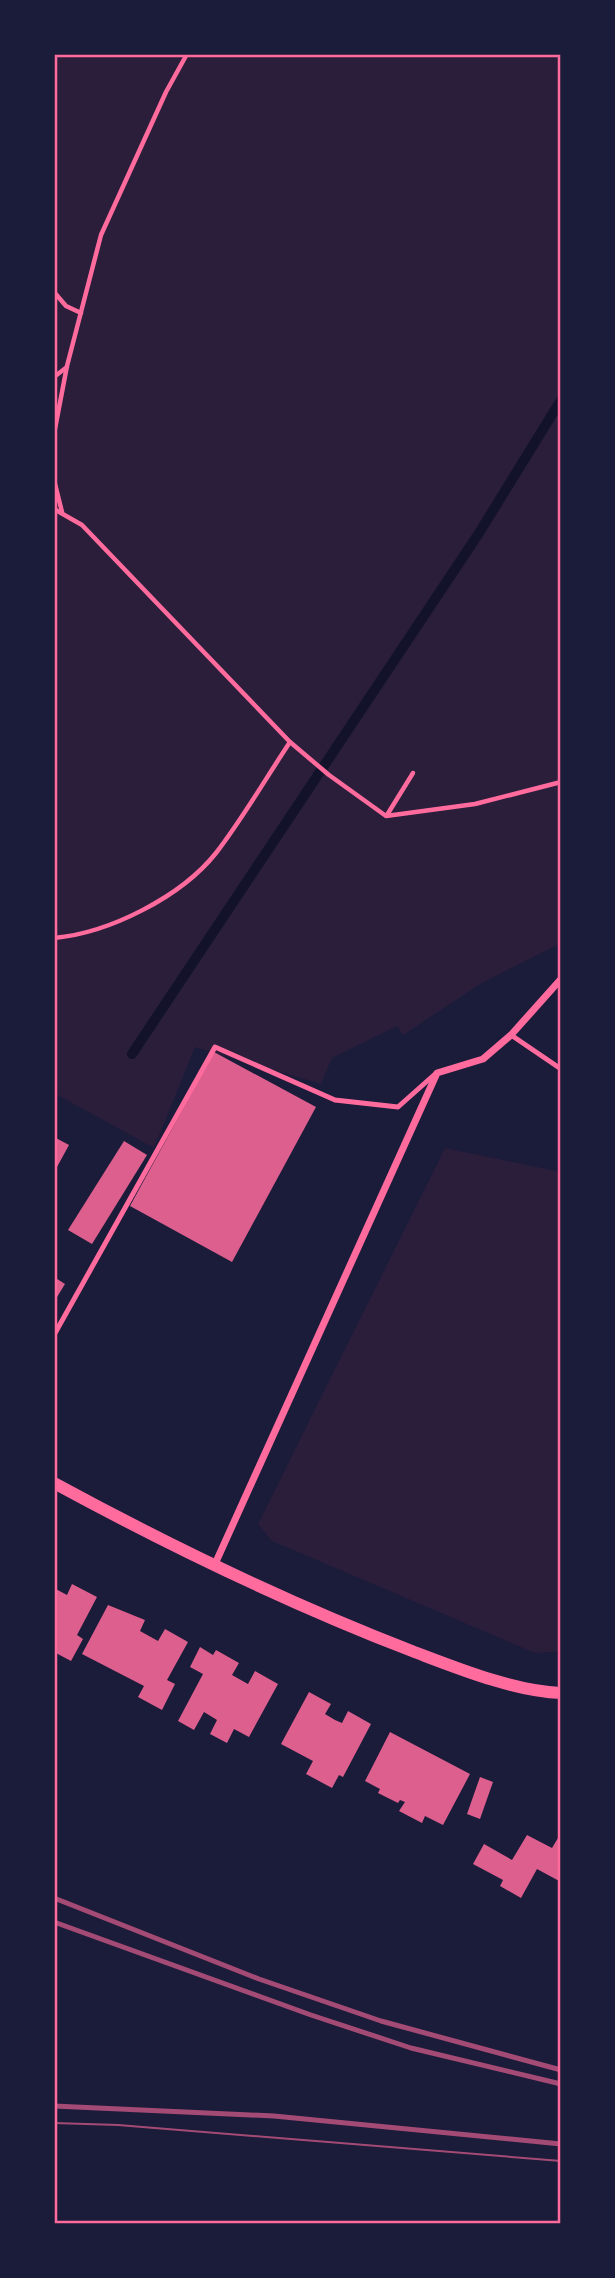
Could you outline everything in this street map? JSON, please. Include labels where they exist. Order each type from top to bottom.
[{"type":"street","points":[[215,1564],[437,1073],[483,1059],[511,1035],[561,979]]},
{"type":"street","points":[[54,1483],[215,1564],[365,1633],[466,1671],[561,1693]]},
{"type":"lane","points":[[511,1035],[561,1069]]},
{"type":"lane","points":[[54,1335],[215,1047],[335,1100],[386,1106],[398,1107],[437,1073]]},
{"type":"path","points":[[54,434],[67,366],[101,235],[166,92],[187,54]]},
{"type":"path","points":[[54,292],[66,306],[81,313]]},
{"type":"path","points":[[54,377],[67,366]]},
{"type":"path","points":[[54,480],[62,513]]},
{"type":"path","points":[[54,509],[82,525],[290,742],[329,775],[386,816],[475,804],[561,782]]},
{"type":"path","points":[[54,516],[62,513]]},
{"type":"path","points":[[54,938],[93,933],[173,892],[215,855],[290,742]]},
{"type":"path","points":[[386,816],[412,773]]},
{"type":"shaded area","points":[[54,54],[561,54],[561,943],[480,984],[403,1035],[397,1026],[332,1058],[321,1084],[195,1047],[154,1148],[54,1093]]},
{"type":"shaded area","points":[[445,1148],[561,1172],[561,1651],[535,1653],[272,1541],[258,1524]]},
{"type":"building","points":[[214,1052],[316,1107],[232,1262],[130,1206]]},
{"type":"building","points":[[54,1137],[69,1145],[57,1167],[54,1166]]},
{"type":"building","points":[[124,1141],[147,1155],[92,1244],[68,1230]]},
{"type":"building","points":[[54,1277],[65,1284],[54,1302]]},
{"type":"building","points":[[72,1584],[97,1597],[77,1635],[83,1639],[71,1661],[54,1652],[54,1588],[67,1595]]},
{"type":"building","points":[[108,1605],[145,1620],[140,1631],[158,1641],[165,1629],[188,1642],[167,1680],[175,1684],[162,1710],[138,1697],[144,1686],[82,1654]]},
{"type":"building","points":[[200,1647],[213,1655],[216,1650],[239,1663],[232,1675],[248,1684],[255,1671],[278,1684],[249,1737],[234,1729],[227,1743],[210,1734],[217,1720],[204,1712],[194,1730],[178,1721],[203,1674],[190,1667]]},
{"type":"building","points":[[309,1692],[331,1704],[325,1714],[335,1720],[342,1723],[348,1711],[371,1724],[343,1777],[339,1775],[332,1788],[306,1774],[313,1761],[281,1744]]},
{"type":"building","points":[[390,1732],[470,1774],[443,1825],[425,1816],[422,1823],[399,1811],[405,1802],[400,1800],[398,1803],[378,1793],[380,1789],[365,1781]]},
{"type":"building","points":[[480,1777],[493,1782],[480,1819],[467,1814]]},
{"type":"building","points":[[561,1833],[561,1882],[537,1869],[521,1898],[500,1886],[503,1880],[473,1864],[484,1844],[512,1860],[527,1835],[552,1848]]},
{"type":"waterway","points":[[132,1054],[479,533],[561,400]]},
{"type":"tram line","points":[[54,2123],[118,2125],[561,2161]]},
{"type":"railway","points":[[54,1898],[259,1979],[381,2021],[561,2070]]},
{"type":"railway","points":[[54,1922],[311,2015],[411,2048],[561,2084]]},
{"type":"railway","points":[[54,2106],[274,2116],[561,2144]]}]
